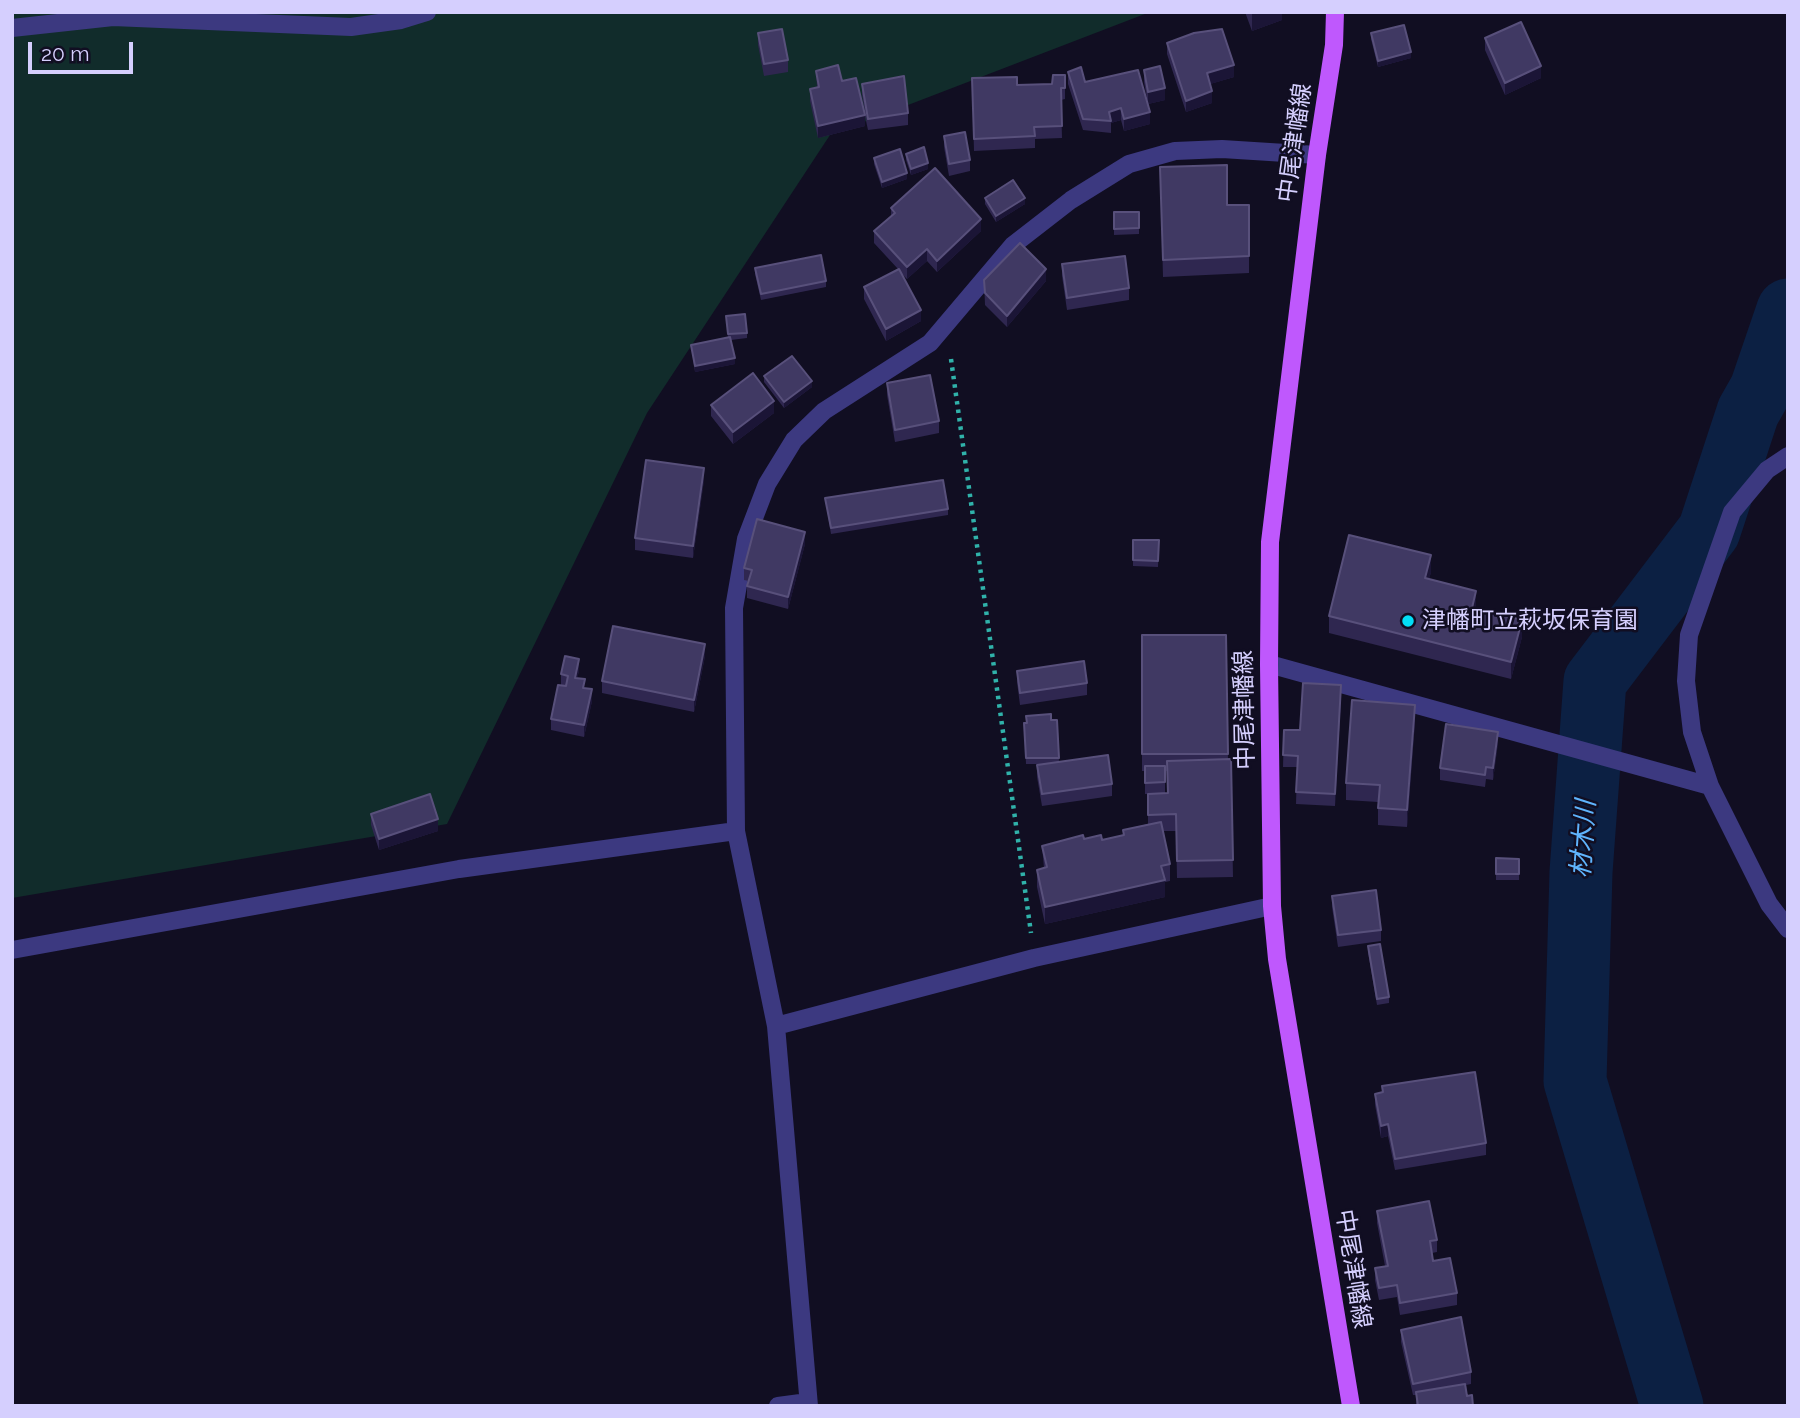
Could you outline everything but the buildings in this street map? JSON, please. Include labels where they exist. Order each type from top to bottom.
[{"type":"main road","name":"中尾津幡線","points":[[1335,12],[1334,45],[1317,155],[1270,542],[1269,664],[1272,906],[1277,960],[1351,1406]]},
{"type":"street","points":[[12,28],[113,17],[351,27],[401,20],[427,12]]},
{"type":"street","points":[[778,1406],[809,1404],[776,1026],[736,831],[734,608],[746,539],[767,484],[794,440],[824,411],[930,342],[947,326],[1013,245],[1071,200],[1129,164],[1186,150],[1222,149],[1317,155]]},
{"type":"street","points":[[1788,456],[1767,470],[1732,512],[1689,635],[1686,681],[1692,732],[1710,786],[1769,904],[1788,929]]},
{"type":"street","points":[[1269,664],[1710,786]]},
{"type":"street","points":[[12,950],[458,869],[736,831]]},
{"type":"street","points":[[776,1026],[1034,958],[1272,906]]},
{"type":"path","points":[[947,326],[1034,958]]},
{"type":"green space","points":[[12,12],[1150,12],[830,135],[647,413],[447,824],[12,898]]},
{"type":"waterway","name":"材木川","points":[[1672,1406],[1575,1081],[1581,872],[1595,681],[1709,531],[1748,412],[1761,389],[1788,310]]},
{"type":"place","name":"津幡町立萩坂保育園","points":[[1408,621]]}]
